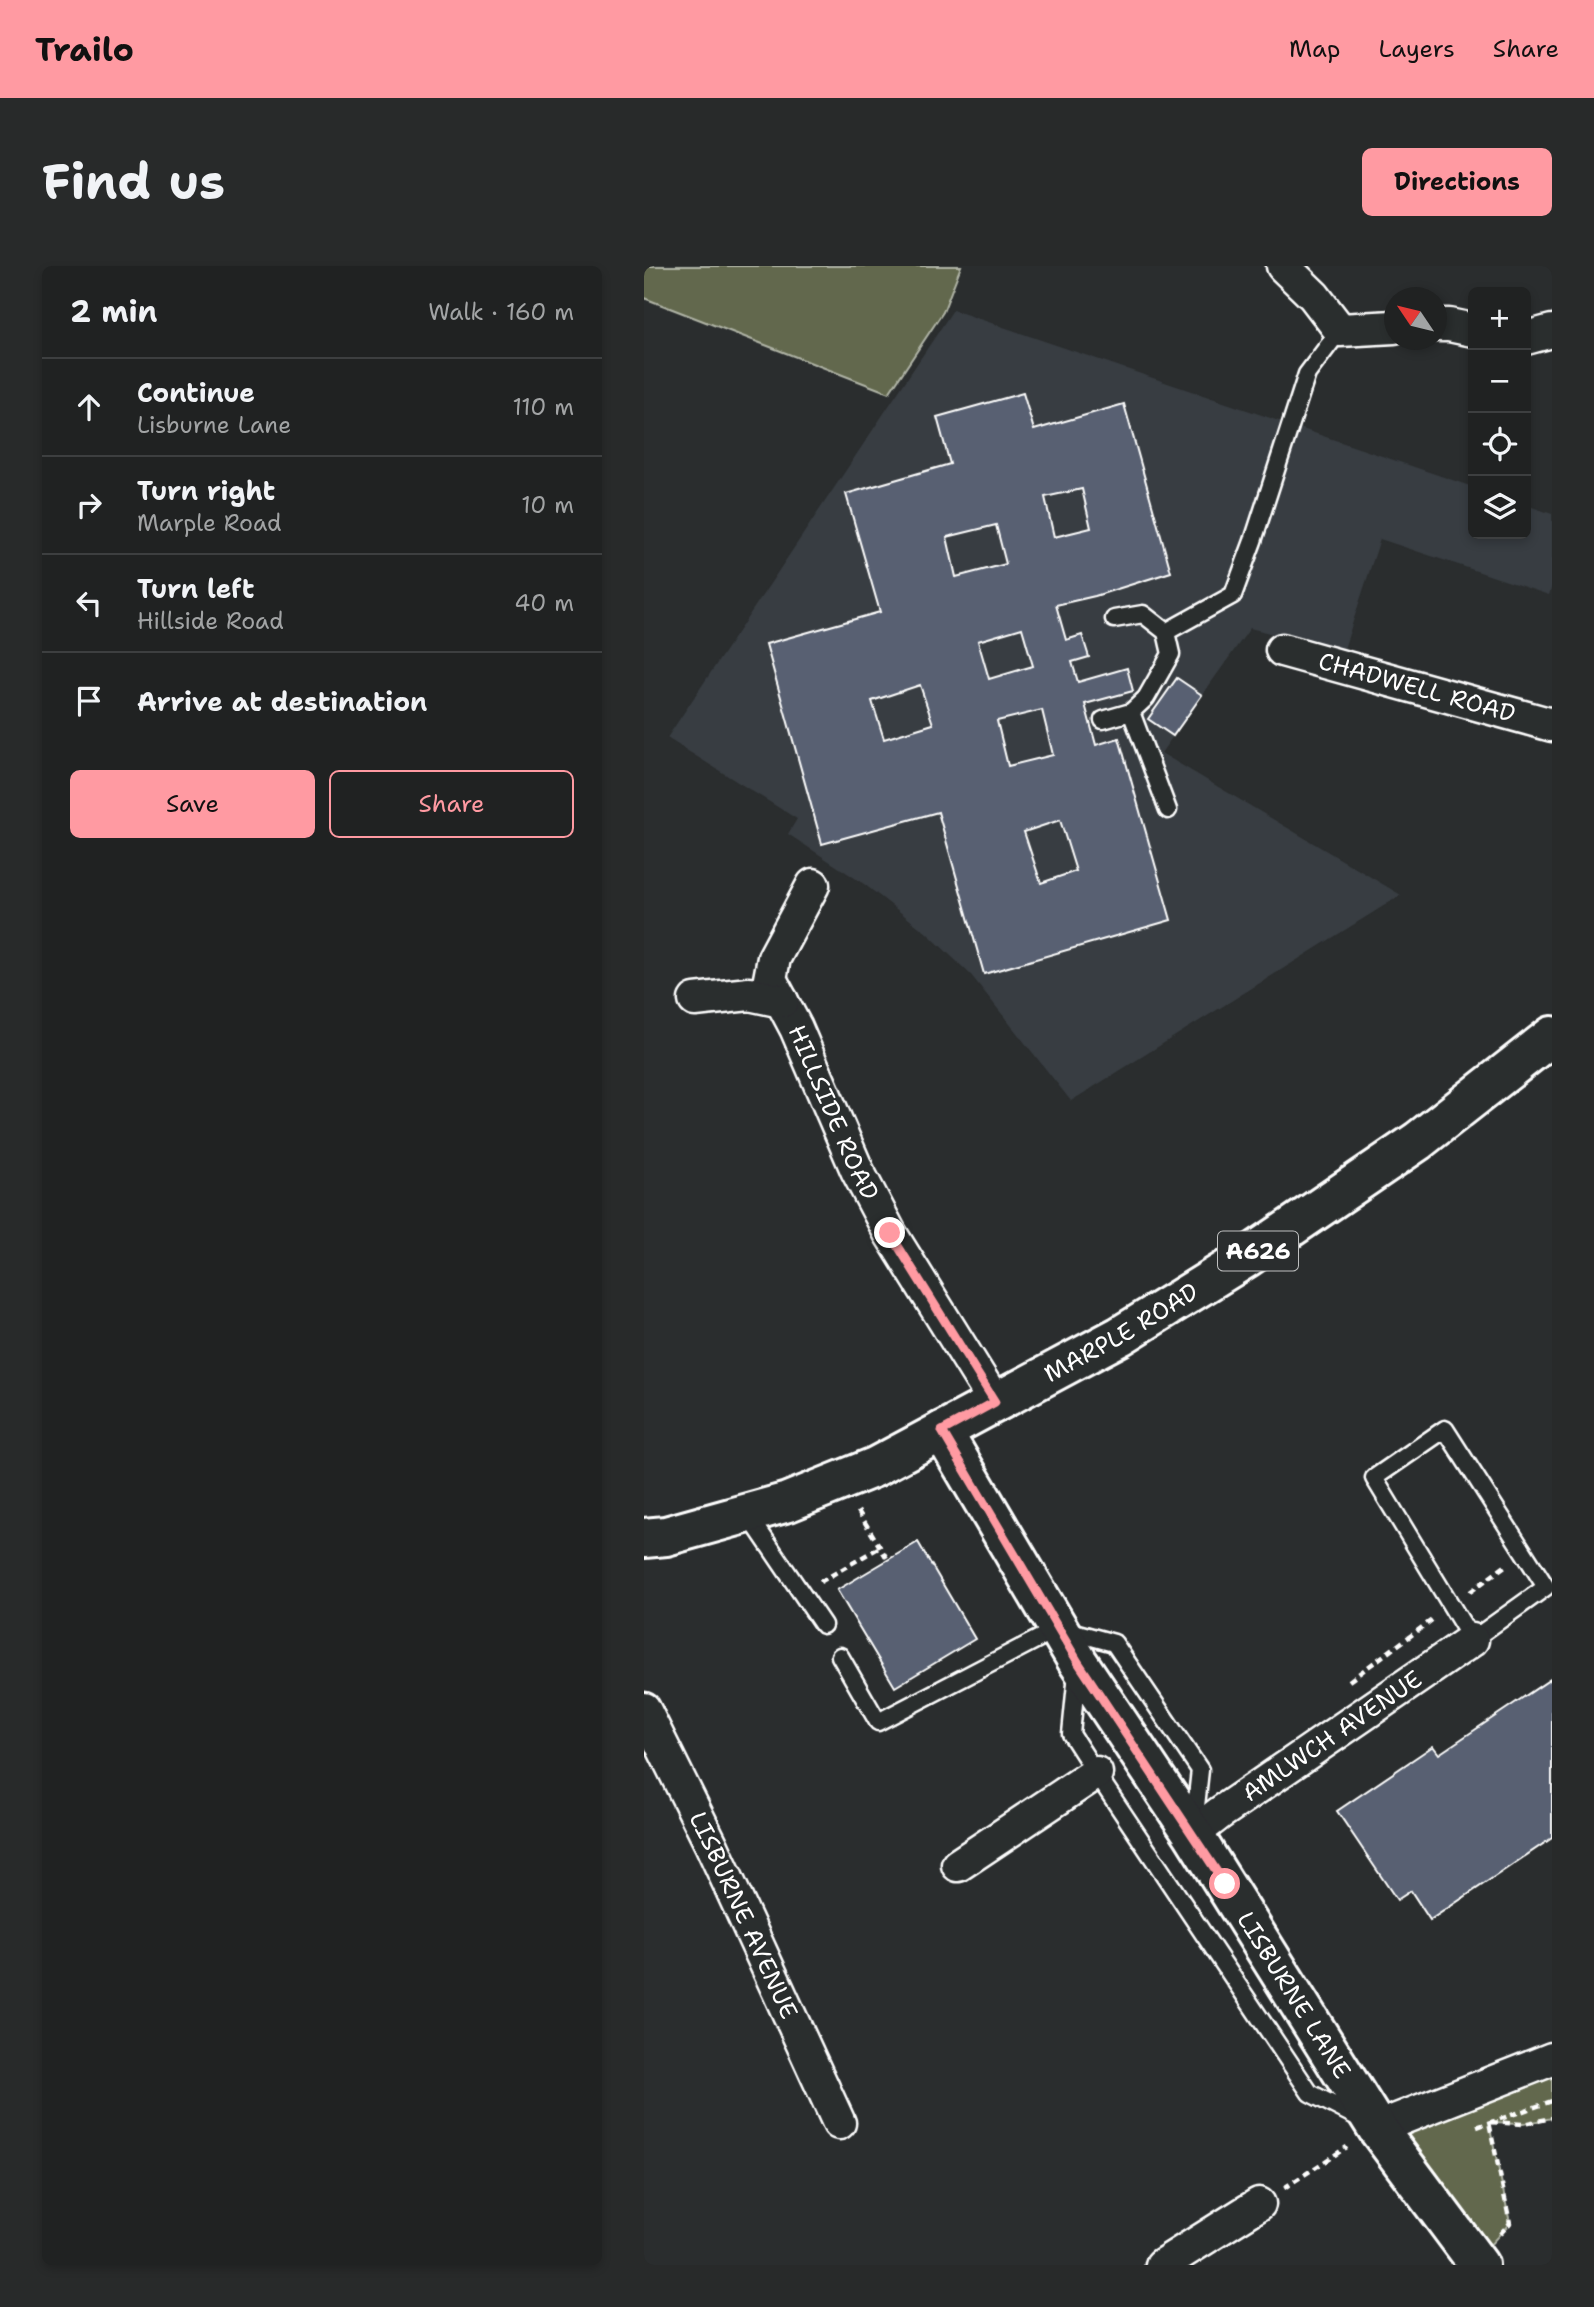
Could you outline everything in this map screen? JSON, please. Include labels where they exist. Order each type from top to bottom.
[{"type":"main road","name":"MARPLE ROAD","points":[[644,1538],[666,1536],[788,1502],[875,1467],[1120,1336],[1247,1258],[1419,1141],[1552,1037]]},
{"type":"main road","name":"LISBURNE LANE","points":[[942,1431],[1078,1662],[1193,1834],[1377,2127],[1487,2253]]},
{"type":"street","points":[[1283,266],[1314,296],[1340,330],[1384,328]]},
{"type":"street","points":[[1447,324],[1468,329]]},
{"type":"street","points":[[1531,337],[1552,331]]},
{"type":"street","name":"CHADWELL ROAD","points":[[1282,650],[1552,725]]},
{"type":"street","name":"HILLSIDE ROAD","points":[[813,885],[774,958],[771,979],[796,1028],[857,1170],[890,1233],[995,1402]]},
{"type":"street","name":"HILLSIDE ROAD","points":[[695,1000],[749,994],[782,1001]]},
{"type":"street","name":"AMLWCH AVENUE","points":[[1193,1834],[1472,1640]]},
{"type":"street","name":"LISBURNE AVENUE","points":[[644,1709],[717,1857],[839,2123]]},
{"type":"street","points":[[958,1865],[1096,1773]]},
{"type":"street","points":[[1377,2127],[1552,2059]]},
{"type":"street","points":[[1162,2265],[1259,2204]]},
{"type":"lane","points":[[1166,632],[1233,594],[1307,374],[1340,330]]},
{"type":"lane","points":[[1103,720],[1131,712],[1146,698],[1171,654],[1166,632],[1143,614],[1114,620]]},
{"type":"lane","points":[[1131,712],[1168,810]]},
{"type":"lane","points":[[1445,1429],[1546,1587],[1472,1640],[1374,1478],[1445,1429]]},
{"type":"lane","points":[[747,1513],[823,1625]]},
{"type":"lane","points":[[840,1656],[878,1722],[1059,1628],[1114,1643],[1200,1770],[1193,1834]]},
{"type":"lane","points":[[1078,1662],[1071,1734],[1096,1773],[1310,2093],[1377,2127]]},
{"type":"path","points":[[839,1481],[887,1560]]},
{"type":"path","points":[[801,1593],[880,1547]]},
{"type":"path","points":[[1466,2130],[1552,2101]]},
{"type":"path","points":[[1489,2122],[1524,2124],[1552,2118]]},
{"type":"path","points":[[1487,2253],[1510,2223],[1489,2122]]},
{"type":"path","points":[[1259,2204],[1377,2127]]},
{"type":"shaded area","points":[[953,310],[1468,485],[1468,539],[1531,539],[1531,507],[1552,514],[1552,586],[1549,595],[1380,539],[1343,652],[1250,628],[1161,753],[1401,895],[1071,1101],[971,975],[927,933],[864,884],[788,834],[797,819],[667,738]]},
{"type":"green space","points":[[644,266],[961,266],[943,312],[889,393],[644,298]]},
{"type":"green space","points":[[1552,2059],[1552,2118],[1523,2124],[1489,2123],[1510,2223],[1478,2258],[1377,2128]]},
{"type":"building","points":[[1023,393],[1034,430],[1124,404],[1171,572],[1095,596],[1056,605],[1066,640],[1082,635],[1089,657],[1072,662],[1078,682],[1127,668],[1133,691],[1085,704],[1096,745],[1119,738],[1171,920],[984,974],[938,812],[822,844],[766,644],[880,612],[846,494],[950,464],[937,417]],"holes":[[[1082,489],[1091,528],[1054,537],[1045,497]],[[996,525],[1006,564],[956,577],[947,537]],[[1022,628],[1033,666],[989,679],[978,641]],[[920,685],[933,724],[884,739],[872,701]],[[1042,710],[1053,755],[1008,766],[997,721]],[[1060,820],[1076,871],[1041,883],[1024,832]]]},
{"type":"building","points":[[1177,678],[1202,695],[1173,736],[1148,719]]},
{"type":"building","points":[[918,1542],[975,1639],[895,1687],[837,1590]]},
{"type":"building","points":[[1552,1678],[1552,1838],[1430,1920],[1411,1891],[1397,1900],[1337,1811],[1433,1746],[1439,1754]]},
{"type":"route","points":[[890,1233],[995,1402],[942,1431],[1078,1662],[1225,1884]]}]
